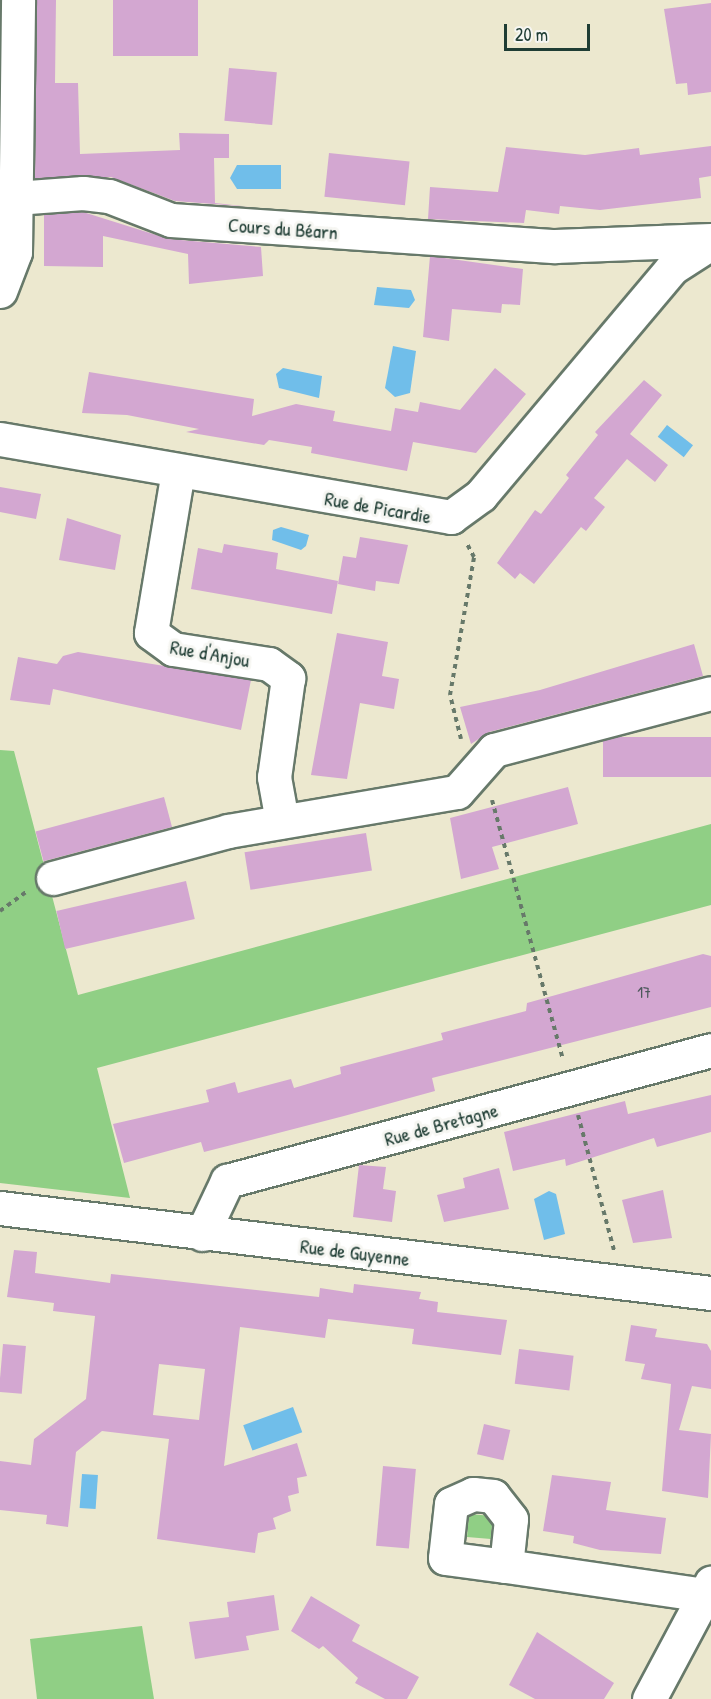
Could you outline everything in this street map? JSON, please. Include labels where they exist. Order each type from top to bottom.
[{"type":"street","points":[[0,291],[15,252],[18,0]]},
{"type":"street","name":"Cours du Béarn","points":[[15,198],[83,193],[109,196],[171,220],[555,246],[711,241]]},
{"type":"street","name":"Rue de Picardie","points":[[0,439],[451,518],[480,495],[672,268],[711,241]]},
{"type":"street","points":[[640,242],[644,300]]},
{"type":"street","name":"Rue d'Anjou","points":[[178,471],[151,633],[173,649],[269,664],[288,678],[274,777],[282,821]]},
{"type":"street","points":[[53,878],[282,821],[457,792],[494,750],[711,693]]},
{"type":"street","name":"Rue de Bretagne","points":[[202,1234],[227,1181],[711,1050]]},
{"type":"street","name":"Rue de Guyenne","points":[[0,1208],[202,1234],[711,1293]]},
{"type":"street","points":[[506,1566],[708,1589],[649,1699]]},
{"type":"path","points":[[451,518],[474,557],[450,695],[468,766],[489,787],[623,1283]]},
{"type":"green space","points":[[0,750],[14,751],[78,995],[711,824],[711,905],[97,1068],[130,1198],[0,1183]]},
{"type":"green space","points":[[469,1514],[493,1516],[491,1539],[467,1537]]},
{"type":"green space","points":[[142,1626],[154,1699],[37,1699],[30,1639]]},
{"type":"water","points":[[237,165],[281,165],[281,189],[237,189],[230,178]]},
{"type":"water","points":[[377,287],[411,290],[415,300],[409,308],[374,305]]},
{"type":"water","points":[[393,346],[416,351],[410,393],[395,397],[385,388]]},
{"type":"water","points":[[283,368],[322,376],[319,398],[279,388],[276,374]]},
{"type":"water","points":[[667,425],[693,445],[684,457],[658,437]]},
{"type":"water","points":[[281,527],[309,535],[306,546],[301,550],[272,540],[273,530]]},
{"type":"water","points":[[549,1191],[556,1194],[565,1234],[544,1240],[534,1199]]},
{"type":"water","points":[[293,1407],[302,1432],[252,1450],[243,1425]]},
{"type":"water","points":[[82,1474],[98,1475],[96,1509],[80,1508]]},
{"type":"building","points":[[37,0],[56,0],[55,83],[78,83],[80,154],[180,150],[179,133],[229,134],[229,158],[214,158],[215,203],[251,207],[175,201],[111,177],[35,178]]},
{"type":"building","points":[[113,0],[198,0],[198,56],[113,56]]},
{"type":"building","points":[[711,3],[711,92],[688,95],[687,83],[676,84],[664,9]]},
{"type":"building","points":[[229,68],[277,72],[272,125],[224,121]]},
{"type":"building","points":[[711,146],[711,176],[699,178],[701,198],[600,210],[560,206],[559,214],[526,210],[524,223],[428,219],[430,187],[498,192],[506,147],[585,155],[639,148],[640,155]]},
{"type":"building","points":[[329,153],[410,161],[405,205],[324,197]]},
{"type":"building","points":[[83,212],[169,239],[261,247],[263,276],[189,284],[188,254],[103,236],[103,267],[44,266],[44,215]]},
{"type":"building","points":[[430,256],[523,269],[520,305],[502,304],[501,313],[452,309],[449,341],[423,337]]},
{"type":"building","points":[[495,368],[526,394],[476,453],[413,442],[407,471],[311,453],[312,447],[269,440],[264,445],[186,432],[199,429],[127,415],[82,413],[89,372],[254,399],[252,416],[296,404],[335,411],[333,421],[391,431],[395,408],[418,412],[420,402],[460,410]]},
{"type":"building","points":[[644,380],[662,395],[630,434],[668,465],[655,482],[627,459],[594,498],[605,507],[586,531],[581,527],[534,584],[520,573],[515,579],[497,563],[535,510],[541,514],[569,478],[566,475],[598,435],[595,432]]},
{"type":"building","points":[[0,487],[41,494],[36,519],[0,512]]},
{"type":"building","points":[[67,518],[121,535],[115,570],[59,560]]},
{"type":"building","points":[[360,537],[408,545],[399,584],[376,581],[375,591],[338,584],[343,556],[356,558]]},
{"type":"building","points":[[224,544],[278,553],[276,569],[338,581],[332,614],[191,589],[198,548],[222,553]]},
{"type":"building","points":[[337,633],[388,642],[382,676],[399,679],[394,709],[360,703],[347,779],[311,775]]},
{"type":"building","points":[[694,644],[703,676],[489,732],[471,744],[460,707],[540,690]]},
{"type":"building","points":[[78,652],[251,680],[241,730],[53,689],[50,705],[10,700],[18,657],[57,664],[63,656]]},
{"type":"building","points":[[603,737],[711,737],[711,777],[603,777]]},
{"type":"building","points":[[568,787],[578,824],[492,847],[499,869],[461,879],[450,818]]},
{"type":"building","points":[[164,797],[172,827],[44,861],[36,831]]},
{"type":"building","points":[[366,833],[372,871],[250,890],[245,852]]},
{"type":"building","points":[[186,881],[195,919],[65,949],[56,911]]},
{"type":"building","points":[[703,954],[711,956],[711,1007],[432,1078],[435,1091],[344,1116],[204,1152],[201,1142],[124,1163],[113,1124],[209,1102],[206,1090],[235,1082],[238,1093],[291,1079],[294,1088],[341,1074],[340,1067],[443,1040],[441,1033],[526,1011],[527,1003]]},
{"type":"building","points":[[711,1095],[711,1132],[657,1147],[654,1138],[566,1166],[565,1159],[513,1171],[504,1132],[625,1101],[628,1114]]},
{"type":"building","points":[[359,1165],[386,1167],[383,1189],[396,1191],[392,1222],[353,1217]]},
{"type":"building","points":[[499,1168],[509,1209],[444,1222],[437,1195],[465,1188],[463,1178]]},
{"type":"building","points":[[663,1190],[672,1238],[633,1243],[622,1200]]},
{"type":"building","points":[[14,1250],[37,1252],[35,1273],[110,1283],[111,1274],[319,1297],[320,1288],[353,1293],[354,1284],[421,1292],[419,1299],[438,1302],[437,1312],[507,1320],[501,1355],[412,1344],[414,1329],[328,1319],[325,1338],[240,1327],[224,1466],[297,1443],[307,1476],[297,1478],[299,1493],[288,1496],[291,1511],[273,1518],[276,1529],[258,1533],[255,1553],[157,1539],[169,1439],[102,1431],[76,1452],[68,1527],[46,1524],[47,1515],[0,1510],[0,1461],[31,1465],[34,1439],[86,1399],[95,1316],[53,1311],[54,1303],[7,1297]],"holes":[[[159,1364],[205,1369],[199,1420],[153,1415]]]},
{"type":"building","points":[[631,1325],[657,1329],[655,1337],[707,1344],[711,1351],[711,1389],[692,1386],[679,1430],[711,1434],[708,1498],[662,1491],[671,1384],[641,1379],[645,1364],[625,1361]]},
{"type":"building","points":[[3,1344],[26,1346],[22,1394],[0,1392]]},
{"type":"building","points":[[519,1349],[574,1356],[569,1390],[515,1384]]},
{"type":"building","points":[[484,1424],[510,1430],[503,1460],[477,1454]]},
{"type":"building","points":[[383,1466],[416,1469],[409,1549],[376,1546]]},
{"type":"building","points":[[552,1475],[611,1482],[606,1510],[666,1518],[661,1554],[600,1550],[573,1543],[574,1536],[543,1531]]},
{"type":"building","points":[[274,1595],[279,1630],[246,1636],[249,1650],[195,1659],[189,1622],[229,1617],[227,1602]]},
{"type":"building","points":[[311,1596],[360,1625],[352,1641],[419,1677],[407,1699],[385,1699],[355,1683],[358,1678],[323,1646],[319,1649],[291,1631]]},
{"type":"building","points":[[537,1632],[614,1683],[604,1699],[535,1699],[509,1685]]}]
